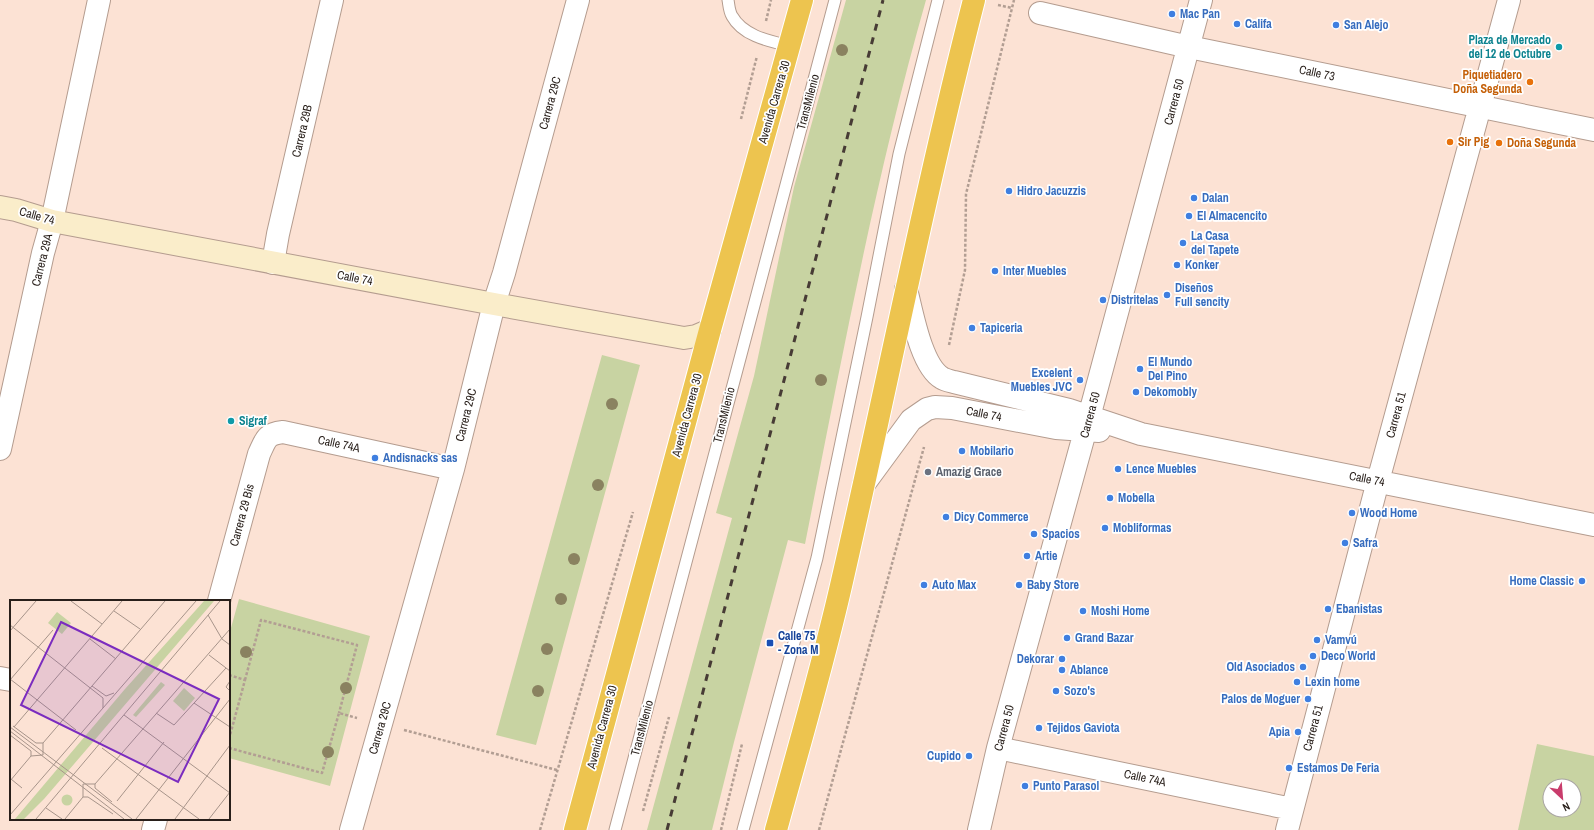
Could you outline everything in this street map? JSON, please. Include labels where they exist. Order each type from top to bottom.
[{"type":"highway","name":"Avenida Carrera 30","points":[[575,830],[710,330],[802,0]]},
{"type":"highway","points":[[776,830],[823,660],[864,484],[947,105],[974,0]]},
{"type":"street","name":"Carrera 29A","points":[[0,449],[43,253],[52,221],[99,0]]},
{"type":"street","name":"Carrera 29B","points":[[273,263],[278,234],[332,0]]},
{"type":"street","name":"Carrera 29C","points":[[351,830],[453,469],[494,304],[504,273],[578,0]]},
{"type":"street","name":"Carrera 50","points":[[978,830],[998,748],[1201,0]]},
{"type":"street","name":"Carrera 51","points":[[1287,830],[1378,482],[1509,0]]},
{"type":"street","name":"Calle 73","points":[[1040,13],[1189,47],[1594,130]]},
{"type":"street","name":"Calle 74","points":[[0,207],[16,210],[52,221],[684,338],[696,336],[710,330]]},
{"type":"street","name":"Calle 74","points":[[906,290],[922,350],[933,369],[941,378],[1069,410],[1087,424]]},
{"type":"street","name":"Calle 74","points":[[864,484],[911,420],[927,409],[935,407],[952,408],[1056,428],[1087,424],[1594,525]]},
{"type":"street","name":"Calle 74A","points":[[273,434],[283,432],[453,469]]},
{"type":"street","name":"Carrera 29 Bis","points":[[219,600],[259,454],[265,441],[273,434]]},
{"type":"street","points":[[0,678],[10,680]]},
{"type":"street","name":"Calle 74A","points":[[998,748],[1292,809]]},
{"type":"street","points":[[153,830],[156,820]]},
{"type":"lane","points":[[728,0],[731,15],[744,30],[762,39],[790,46]]},
{"type":"lane","name":"TransMilenio","points":[[615,830],[835,0]]},
{"type":"lane","points":[[743,830],[818,558],[899,154],[938,0]]},
{"type":"path","points":[[974,0],[1040,13]]},
{"type":"path","points":[[540,830],[635,505]]},
{"type":"path","points":[[230,735],[261,620],[357,645],[339,713]]},
{"type":"path","points":[[230,675],[244,680]]},
{"type":"path","points":[[643,811],[669,717]]},
{"type":"path","points":[[721,830],[742,744]]},
{"type":"green space","points":[[846,0],[926,0],[875,203],[805,544],[788,540],[712,830],[647,830],[732,518],[716,513],[754,376],[794,187]]},
{"type":"green space","points":[[602,355],[640,365],[536,745],[496,735]]},
{"type":"green space","points":[[239,599],[370,636],[330,786],[230,758],[230,631]]},
{"type":"green space","points":[[1537,744],[1594,756],[1594,830],[1518,830]]},
{"type":"railway","points":[[667,830],[883,0]]},
{"type":"place","name":"Mac Pan","points":[[1172,14]]},
{"type":"place","name":"Califa","points":[[1237,24]]},
{"type":"place","name":"San Alejo","points":[[1336,25]]},
{"type":"place","name":"Plaza de Mercado del 12 de Octubre","points":[[1559,47]]},
{"type":"place","name":"Piquetiadero Doña Segunda","points":[[1530,82]]},
{"type":"place","name":"Sir Pig","points":[[1450,142]]},
{"type":"place","name":"Doña Segunda","points":[[1499,143]]},
{"type":"place","name":"Hidro Jacuzzis","points":[[1009,191]]},
{"type":"place","name":"Dalan","points":[[1194,198]]},
{"type":"place","name":"El Almacencito","points":[[1189,216]]},
{"type":"place","name":"La Casa del Tapete","points":[[1183,243]]},
{"type":"place","name":"Konker","points":[[1177,265]]},
{"type":"place","name":"Inter Muebles","points":[[995,271]]},
{"type":"place","name":"Diseños Full sencity","points":[[1167,295]]},
{"type":"place","name":"Distritelas","points":[[1103,300]]},
{"type":"place","name":"Tapiceria","points":[[972,328]]},
{"type":"place","name":"El Mundo Del Pino","points":[[1140,369]]},
{"type":"place","name":"Excelent Muebles JVC","points":[[1080,380]]},
{"type":"place","name":"Dekomobly","points":[[1136,392]]},
{"type":"place","name":"Sigraf","points":[[231,421]]},
{"type":"place","name":"Mobilario","points":[[962,451]]},
{"type":"place","name":"Andisnacks sas","points":[[375,458]]},
{"type":"place","name":"Lence Muebles","points":[[1118,469]]},
{"type":"place","name":"Amazig Grace","points":[[928,472]]},
{"type":"place","name":"Mobella","points":[[1110,498]]},
{"type":"place","name":"Wood Home","points":[[1352,513]]},
{"type":"place","name":"Dicy Commerce","points":[[946,517]]},
{"type":"place","name":"Mobliformas","points":[[1105,528]]},
{"type":"place","name":"Spacios","points":[[1034,534]]},
{"type":"place","name":"Safra","points":[[1345,543]]},
{"type":"place","name":"Artie","points":[[1027,556]]},
{"type":"place","name":"Home Classic","points":[[1582,581]]},
{"type":"place","name":"Auto Max","points":[[924,585]]},
{"type":"place","name":"Baby Store","points":[[1019,585]]},
{"type":"place","name":"Ebanistas","points":[[1328,609]]},
{"type":"place","name":"Moshi Home","points":[[1083,611]]},
{"type":"place","name":"Grand Bazar","points":[[1067,638]]},
{"type":"place","name":"Vamvú","points":[[1317,640]]},
{"type":"place","name":"Calle 75 - Zona M","points":[[770,643]]},
{"type":"place","name":"Deco World","points":[[1313,656]]},
{"type":"place","name":"Dekorar","points":[[1062,659]]},
{"type":"place","name":"Old Asociados","points":[[1303,667]]},
{"type":"place","name":"Ablance","points":[[1062,670]]},
{"type":"place","name":"Lexin home","points":[[1297,682]]},
{"type":"place","name":"Sozo's","points":[[1056,691]]},
{"type":"place","name":"Palos de Moguer","points":[[1308,699]]},
{"type":"place","name":"Tejidos Gaviota","points":[[1039,728]]},
{"type":"place","name":"Apia","points":[[1298,732]]},
{"type":"place","name":"Cupido","points":[[969,756]]},
{"type":"place","name":"Estamos De Feria","points":[[1289,768]]},
{"type":"place","name":"Punto Parasol","points":[[1025,786]]}]
